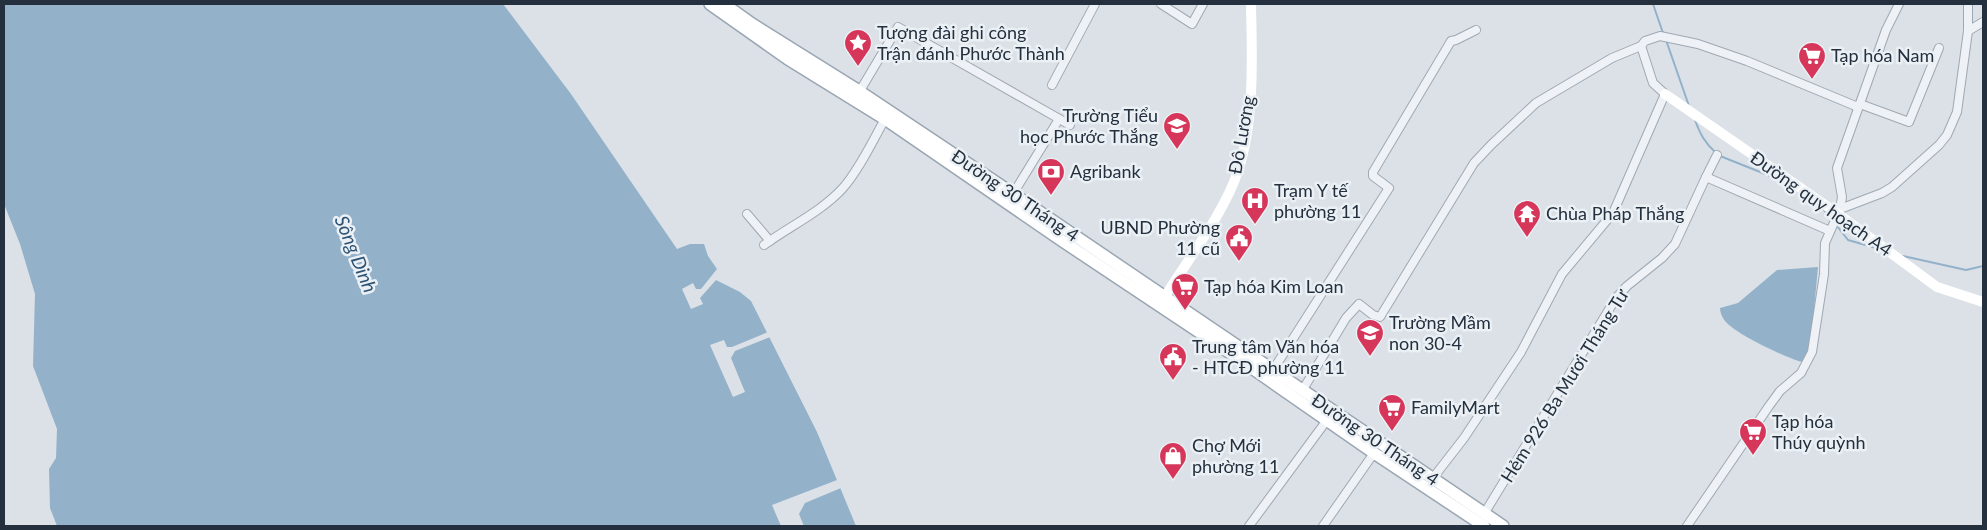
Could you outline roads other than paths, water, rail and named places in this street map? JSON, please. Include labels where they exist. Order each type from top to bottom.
[{"type":"main road","name":"Đường 30 Tháng 4","points":[[710,4],[788,59],[802,62]]},
{"type":"main road","name":"Đường 30 Tháng 4","points":[[724,4],[802,62],[887,115],[1162,300],[1273,370],[1503,526]]},
{"type":"main road","name":"Đường 30 Tháng 4","points":[[987,183],[1013,194],[1327,420],[1484,526]]},
{"type":"street","points":[[1052,85],[1095,4]]},
{"type":"street","points":[[1160,4],[1192,24],[1203,4]]},
{"type":"street","name":"Đô Lương","points":[[1162,300],[1219,211],[1239,170],[1251,101],[1251,4]]},
{"type":"street","points":[[1687,526],[1769,406],[1780,391],[1801,373],[1812,352],[1824,274],[1825,243],[1839,212],[1842,196],[1837,168],[1886,30],[1899,4]]},
{"type":"street","points":[[1839,212],[1892,187],[1939,146],[1947,135],[1957,112],[1968,31],[1968,4]]},
{"type":"street","points":[[1968,31],[1983,22]]},
{"type":"street","points":[[857,96],[898,27],[1070,125]]},
{"type":"street","points":[[1273,370],[1389,188],[1373,176],[1373,172],[1450,41],[1476,30]]},
{"type":"street","points":[[1302,391],[1346,318],[1359,304],[1380,318],[1474,163],[1482,153],[1536,103],[1612,58],[1641,46],[1645,41],[1660,36],[1698,44],[1909,122],[1939,48]]},
{"type":"street","points":[[1433,478],[1464,438],[1521,352],[1562,274],[1613,213],[1665,94],[1653,83],[1641,46]]},
{"type":"street","name":"Đường quy hoạch A4","points":[[1665,94],[1839,212],[1937,287],[1983,302]]},
{"type":"street","points":[[747,214],[767,242],[805,219],[843,188],[866,153],[887,115]]},
{"type":"street","points":[[1013,194],[1059,119]]},
{"type":"street","name":"Hẻm 926 Ba Mươi Tháng Tư","points":[[1484,514],[1616,298],[1627,286],[1662,258],[1676,244],[1717,155]]},
{"type":"street","points":[[1706,176],[1830,231]]},
{"type":"street","points":[[1249,526],[1327,420]]},
{"type":"street","points":[[1323,526],[1374,453]]},
{"type":"water","name":"Sông Dinh","points":[[4,4],[503,4],[571,94],[677,249],[690,244],[704,244],[708,256],[717,269],[701,289],[696,289],[693,283],[682,289],[691,309],[703,304],[700,298],[716,280],[740,292],[751,301],[817,432],[856,526],[57,526],[50,508],[49,469],[56,458],[57,429],[33,366],[35,294],[20,244],[4,204]]},
{"type":"water","points":[[1818,267],[1811,342],[1805,360],[1802,362],[1754,341],[1725,322],[1720,308],[1738,303],[1777,270]]},
{"type":"waterway","points":[[1653,4],[1663,33]]},
{"type":"waterway","points":[[1666,40],[1689,106]]},
{"type":"waterway","points":[[1695,120],[1703,138],[1716,153]]},
{"type":"waterway","points":[[1720,156],[1783,181]]},
{"type":"waterway","points":[[1824,210],[1832,220]]},
{"type":"waterway","points":[[1837,226],[1848,240],[1876,248]]},
{"type":"waterway","points":[[1903,256],[1966,270],[1983,266]]},
{"type":"place","name":"Tượng đài ghi công Trận đánh Phước Thành","points":[[858,67]]},
{"type":"place","name":"Tạp hóa Nam","points":[[1812,80]]},
{"type":"place","name":"Trường Tiểu học Phước Thắng","points":[[1177,150]]},
{"type":"place","name":"Agribank","points":[[1051,196]]},
{"type":"place","name":"Trạm Y tế phường 11","points":[[1255,225]]},
{"type":"place","name":"Chùa Pháp Thắng","points":[[1527,238]]},
{"type":"place","name":"UBND Phường 11 cũ","points":[[1239,262]]},
{"type":"place","name":"Tạp hóa Kim Loan","points":[[1185,311]]},
{"type":"place","name":"Trường Mầm non 30-4","points":[[1370,357]]},
{"type":"place","name":"Trung tâm Văn hóa - HTCĐ phường 11","points":[[1173,381]]},
{"type":"place","name":"FamilyMart","points":[[1392,432]]},
{"type":"place","name":"Tạp hóa Thúy quỳnh","points":[[1753,456]]},
{"type":"place","name":"Chợ Mới phường 11","points":[[1173,480]]}]
